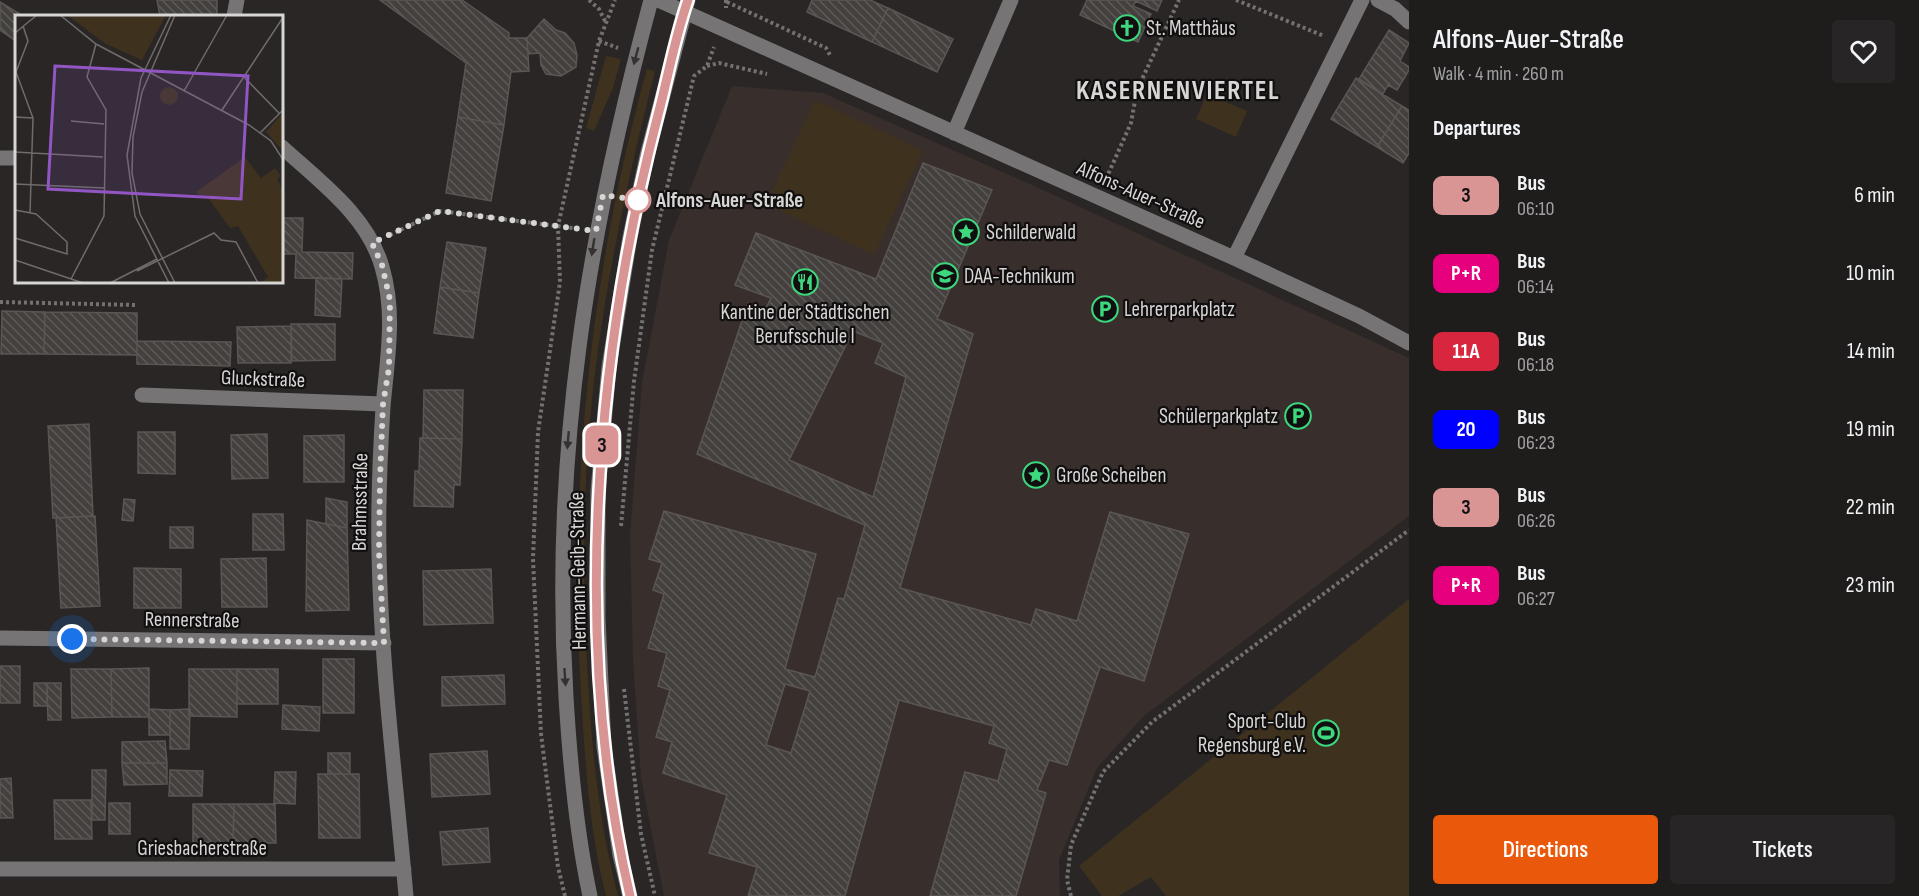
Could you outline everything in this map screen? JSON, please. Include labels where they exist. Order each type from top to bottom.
[{"type":"street","points":[[234,15],[237,0]]},
{"type":"street","name":"Hermann-Geib-Straße","points":[[590,896],[570,761],[561,622],[564,492],[574,370],[596,231],[617,133],[651,0]]},
{"type":"street","name":"Alfons-Auer-Straße","points":[[658,0],[686,6],[721,28],[1097,199],[1234,258],[1359,316],[1409,344]]},
{"type":"street","points":[[954,133],[1011,0]]},
{"type":"street","points":[[1234,258],[1362,0]]},
{"type":"street","points":[[1378,0],[1395,9],[1409,22]]},
{"type":"street","name":"Hermann-Geib-Straße","points":[[630,896],[620,855],[604,747],[598,617],[597,491],[609,367],[630,237],[686,6]]},
{"type":"street","name":"Brahmsstraße","points":[[284,149],[351,211],[372,243],[382,265],[390,300],[389,368],[383,404],[379,553],[384,643],[406,896]]},
{"type":"street","name":"Gluckstraße","points":[[142,395],[383,404]]},
{"type":"street","name":"Rennerstraße","points":[[0,638],[384,643]]},
{"type":"street","name":"Griesbacherstraße","points":[[0,869],[404,868]]},
{"type":"path","points":[[589,0],[599,9],[606,22]]},
{"type":"path","points":[[621,528],[634,381],[652,250],[694,76],[706,66],[721,28],[726,0]]},
{"type":"path","points":[[1097,199],[1131,123],[1137,90],[1179,0]]},
{"type":"path","points":[[1236,0],[1341,43]]},
{"type":"path","points":[[372,243],[440,211],[596,231]]},
{"type":"path","points":[[0,302],[135,305]]},
{"type":"path","points":[[1071,896],[1068,880],[1071,845],[1102,772],[1152,722],[1409,530]]},
{"type":"path","points":[[624,683],[641,834],[655,896]]},
{"type":"shaded area","points":[[606,56],[621,59],[613,88],[594,131],[586,128]]},
{"type":"shaded area","points":[[647,69],[655,71],[614,250],[599,341],[593,386],[586,489],[585,605],[591,722],[600,809],[618,896],[606,896],[595,846],[586,770],[578,614],[578,535],[588,378],[598,300],[627,146]]},
{"type":"shaded area","points":[[732,86],[823,93],[1030,184],[1409,358],[1409,516],[1144,716],[1097,768],[1059,860],[1060,896],[664,896],[641,778],[633,660],[630,535],[642,383],[669,240]]},
{"type":"shaded area","points":[[1207,94],[1247,111],[1236,137],[1196,119]]},
{"type":"shaded area","points":[[815,100],[923,151],[874,255],[766,204]]},
{"type":"shaded area","name":"Sport-Club Regensburg e.V.","points":[[1409,599],[1409,896],[1166,896],[1151,877],[1118,896],[1102,896],[1079,866]]},
{"type":"building","points":[[157,0],[217,0],[217,15],[160,15]]},
{"type":"building","points":[[380,0],[462,0],[509,33],[509,38],[527,38],[529,71],[511,72],[504,125],[458,117],[466,63]]},
{"type":"building","points":[[812,0],[870,0],[888,8],[872,42],[807,12]]},
{"type":"building","name":"St. Matthäus","points":[[1087,0],[1162,0],[1157,11],[1136,1],[1133,6],[1151,14],[1138,42],[1080,15]]},
{"type":"building","points":[[0,2],[21,15],[15,15],[15,40],[0,30]]},
{"type":"building","points":[[888,8],[953,39],[937,72],[872,42]]},
{"type":"building","points":[[544,19],[556,30],[565,33],[574,43],[577,55],[576,67],[561,76],[546,74],[541,65],[540,53],[528,54],[527,38]]},
{"type":"building","points":[[1389,30],[1409,43],[1400,61],[1409,67],[1409,70],[1397,90],[1388,85],[1383,94],[1359,79]]},
{"type":"building","points":[[1356,78],[1402,106],[1377,147],[1331,119]]},
{"type":"building","points":[[1402,106],[1409,110],[1409,153],[1403,163],[1377,147]]},
{"type":"building","points":[[458,117],[504,125],[491,201],[446,193]]},
{"type":"building","points":[[923,163],[992,190],[937,319],[973,334],[900,588],[1031,625],[1036,609],[1077,621],[1110,512],[1189,534],[1144,681],[1100,667],[1067,765],[1049,760],[1037,790],[1046,793],[1016,896],[930,896],[965,772],[998,781],[1007,749],[989,743],[994,726],[899,700],[845,896],[748,896],[757,867],[709,853],[727,795],[663,773],[672,742],[656,737],[670,690],[658,686],[667,653],[648,648],[664,594],[653,590],[662,563],[649,559],[664,511],[816,554],[785,669],[815,677],[838,598],[844,599],[865,525],[697,454],[748,303],[765,310],[771,298],[735,285],[756,233],[876,279]],"holes":[[[853,331],[883,343],[875,363],[906,377],[873,497],[789,460]],[[785,684],[810,691],[791,753],[766,745]]]},
{"type":"building","points":[[284,218],[303,218],[302,252],[353,253],[352,279],[295,278],[296,254],[284,254]]},
{"type":"building","points":[[447,242],[486,248],[479,293],[440,287]]},
{"type":"building","points":[[316,278],[342,279],[340,317],[315,315]]},
{"type":"building","points":[[440,287],[479,293],[473,338],[434,333]]},
{"type":"building","points":[[2,311],[45,312],[44,354],[1,354]]},
{"type":"building","points":[[45,312],[137,313],[137,355],[44,354]]},
{"type":"building","points":[[291,324],[335,324],[335,360],[292,361]]},
{"type":"building","points":[[291,326],[291,363],[238,363],[237,327]]},
{"type":"building","points":[[137,341],[231,342],[230,366],[137,364]]},
{"type":"building","points":[[424,390],[463,390],[462,439],[423,438]]},
{"type":"building","points":[[89,424],[93,516],[53,518],[48,426]]},
{"type":"building","points":[[138,432],[175,432],[175,474],[138,473]]},
{"type":"building","points":[[267,434],[268,478],[232,479],[231,435]]},
{"type":"building","points":[[344,435],[344,482],[304,482],[304,436]]},
{"type":"building","points":[[420,438],[462,439],[460,485],[454,485],[453,507],[414,506],[415,471],[419,471]]},
{"type":"building","points":[[326,498],[347,502],[347,528],[326,524]]},
{"type":"building","points":[[124,499],[135,500],[133,521],[122,520]]},
{"type":"building","points":[[253,514],[283,514],[284,550],[253,550]]},
{"type":"building","points":[[95,516],[100,606],[61,608],[56,518]]},
{"type":"building","points":[[307,520],[347,528],[349,610],[306,611]]},
{"type":"building","points":[[170,527],[193,527],[193,548],[170,548]]},
{"type":"building","points":[[266,558],[267,607],[222,607],[221,559]]},
{"type":"building","points":[[134,568],[181,569],[181,608],[134,608]]},
{"type":"building","points":[[491,569],[493,623],[424,625],[423,571]]},
{"type":"building","points":[[323,659],[354,659],[354,713],[323,713]]},
{"type":"building","points":[[0,666],[20,666],[20,703],[0,703]]},
{"type":"building","points":[[149,668],[149,717],[112,717],[111,669]]},
{"type":"building","points":[[71,669],[111,669],[112,717],[72,718]]},
{"type":"building","points":[[189,669],[237,669],[237,717],[189,716]]},
{"type":"building","points":[[237,669],[278,669],[278,704],[237,704]]},
{"type":"building","points":[[504,675],[505,704],[442,706],[442,677]]},
{"type":"building","points":[[34,683],[47,683],[47,706],[34,706]]},
{"type":"building","points":[[47,683],[61,683],[61,720],[48,720]]},
{"type":"building","points":[[283,705],[320,707],[319,731],[282,729]]},
{"type":"building","points":[[149,709],[170,710],[170,735],[149,735]]},
{"type":"building","points":[[190,709],[189,749],[170,749],[170,710]]},
{"type":"building","points":[[165,741],[167,763],[122,763],[122,742]]},
{"type":"building","points":[[487,751],[490,794],[432,797],[430,754]]},
{"type":"building","points":[[328,753],[350,753],[350,774],[328,774]]},
{"type":"building","points":[[122,763],[167,763],[167,784],[124,785]]},
{"type":"building","points":[[92,770],[106,770],[105,820],[92,820]]},
{"type":"building","points":[[170,770],[203,771],[202,796],[169,796]]},
{"type":"building","points":[[275,772],[296,772],[295,804],[274,803]]},
{"type":"building","points":[[318,774],[359,774],[360,838],[319,838]]},
{"type":"building","points":[[11,778],[13,818],[0,818],[0,779]]},
{"type":"building","points":[[54,800],[91,800],[92,839],[55,839]]},
{"type":"building","points":[[109,803],[130,803],[130,834],[109,834]]},
{"type":"building","points":[[193,804],[234,804],[233,843],[193,842]]},
{"type":"building","points":[[234,804],[275,804],[276,843],[233,843]]},
{"type":"building","points":[[488,828],[490,862],[443,865],[440,832]]},
{"type":"bus line","name":"3","points":[[630,896],[620,855],[604,747],[598,617],[597,491],[609,367],[630,237],[647,156],[688,0]]},
{"type":"place","name":"St. Matthäus","points":[[1127,28]]},
{"type":"place","name":"Alfons-Auer-Straße","points":[[638,200]]},
{"type":"place","name":"Schilderwald","points":[[966,232]]},
{"type":"place","name":"DAA-Technikum","points":[[945,276]]},
{"type":"place","name":"Kantine der Städtischen Berufsschule I","points":[[805,282]]},
{"type":"place","name":"Lehrerparkplatz","points":[[1105,309]]},
{"type":"place","name":"Schülerparkplatz","points":[[1298,416]]},
{"type":"place","name":"Große Scheiben","points":[[1036,475]]},
{"type":"place","name":"Sport-Club Regensburg e.V.","points":[[1326,733]]},
{"type":"district","name":"KASERNENVIERTEL","points":[[1178,91]]},
{"type":"route","points":[[72,639],[384,643],[379,553],[380,479],[383,404],[389,368],[390,300],[382,265],[372,243],[440,211],[596,231],[603,195],[638,200]]}]
